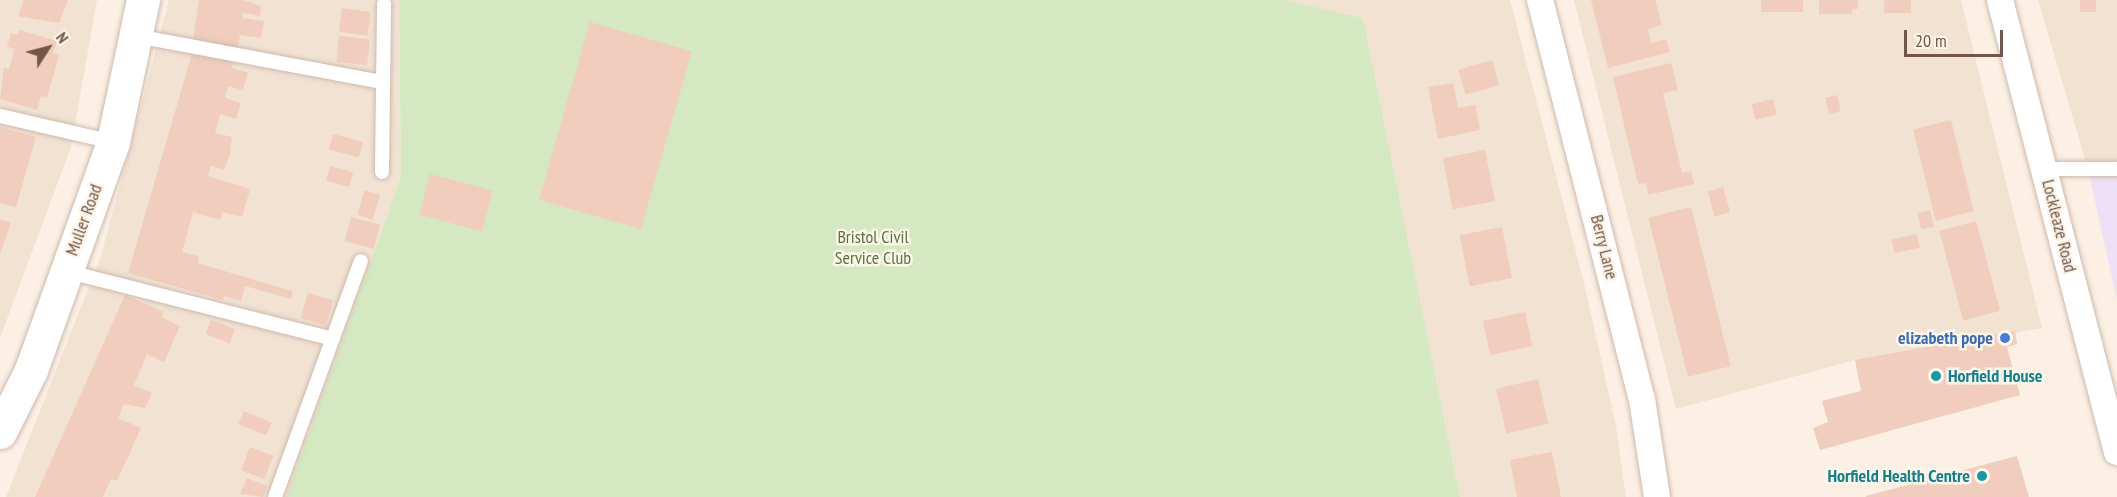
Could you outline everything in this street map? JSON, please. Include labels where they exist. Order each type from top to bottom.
[{"type":"main road","name":"Muller Road","points":[[0,432],[30,370],[113,142],[142,0]]},
{"type":"street","name":"Berry Lane","points":[[1540,0],[1642,399],[1657,497]]},
{"type":"street","name":"Lockleaze Road","points":[[2001,0],[2117,452]]},
{"type":"lane","points":[[382,172],[381,82],[384,4]]},
{"type":"lane","points":[[136,36],[381,82]]},
{"type":"lane","points":[[0,116],[113,142]]},
{"type":"lane","points":[[2045,169],[2117,169]]},
{"type":"lane","points":[[275,497],[362,261]]},
{"type":"lane","points":[[65,271],[333,339]]},
{"type":"shaded area","points":[[0,0],[97,0],[71,147],[0,338]]},
{"type":"shaded area","points":[[169,0],[399,0],[401,177],[286,497],[6,497],[101,256]]},
{"type":"shaded area","points":[[1286,0],[1510,0],[1585,287],[1616,426],[1626,497],[1460,497],[1363,18]]},
{"type":"shaded area","points":[[1574,0],[1961,0],[2042,328],[1855,360],[1676,409]]},
{"type":"shaded area","points":[[2038,0],[2117,0],[2117,169],[2088,169]]},
{"type":"shaded area","points":[[2088,169],[2117,169],[2117,300]]},
{"type":"green space","name":"Bristol Civil Service Club","points":[[399,0],[1286,0],[1363,18],[1460,497],[286,497],[401,177]]},
{"type":"building","points":[[24,0],[68,0],[59,23],[18,16]]},
{"type":"building","points":[[199,0],[243,0],[261,6],[260,16],[243,13],[242,18],[264,21],[261,38],[240,35],[238,47],[193,40]]},
{"type":"building","points":[[1591,0],[1655,0],[1662,25],[1648,29],[1651,43],[1666,39],[1670,52],[1608,68]]},
{"type":"building","points":[[1761,0],[1803,0],[1803,12],[1761,12]]},
{"type":"building","points":[[1819,0],[1858,0],[1858,9],[1852,9],[1852,14],[1819,14]]},
{"type":"building","points":[[1884,0],[1911,0],[1911,13],[1884,13]]},
{"type":"building","points":[[2080,0],[2096,0],[2096,12],[2080,12]]},
{"type":"building","points":[[342,8],[371,12],[367,36],[339,32]]},
{"type":"building","points":[[590,22],[692,51],[641,229],[539,200]]},
{"type":"building","points":[[19,30],[57,41],[53,53],[59,55],[47,98],[41,96],[37,110],[0,99],[4,68],[9,69],[15,49],[7,47],[11,33],[18,35]]},
{"type":"building","points":[[339,36],[370,39],[367,65],[336,62]]},
{"type":"building","points":[[193,50],[233,61],[232,68],[248,73],[243,90],[228,86],[225,98],[241,103],[236,119],[220,114],[215,133],[232,137],[230,153],[224,170],[211,166],[208,176],[250,189],[242,217],[223,212],[220,220],[193,212],[182,252],[199,256],[197,263],[293,291],[291,299],[245,286],[241,301],[224,296],[223,300],[128,273]]},
{"type":"building","points":[[1492,60],[1499,85],[1466,95],[1458,70]]},
{"type":"building","points":[[1671,63],[1678,90],[1663,93],[1682,173],[1691,171],[1694,184],[1648,195],[1646,183],[1638,184],[1613,77]]},
{"type":"building","points":[[1453,83],[1458,108],[1475,105],[1480,130],[1438,139],[1428,87]]},
{"type":"building","points":[[1837,95],[1841,112],[1829,114],[1825,98]]},
{"type":"building","points":[[1773,99],[1777,115],[1756,120],[1752,104]]},
{"type":"building","points":[[1951,120],[1974,211],[1936,221],[1913,129]]},
{"type":"building","points":[[0,127],[36,137],[16,207],[0,203]]},
{"type":"building","points":[[333,134],[363,142],[359,157],[329,149]]},
{"type":"building","points":[[1485,150],[1495,201],[1453,209],[1443,158]]},
{"type":"building","points":[[330,166],[353,172],[349,187],[326,180]]},
{"type":"building","points":[[430,174],[493,191],[482,231],[419,215]]},
{"type":"building","points":[[1723,187],[1730,212],[1715,216],[1708,191]]},
{"type":"building","points":[[365,190],[380,195],[372,220],[357,215]]},
{"type":"building","points":[[1691,207],[1731,366],[1688,377],[1648,218]]},
{"type":"building","points":[[1930,210],[1934,227],[1921,229],[1917,213]]},
{"type":"building","points":[[351,217],[380,225],[374,249],[345,241]]},
{"type":"building","points":[[0,219],[11,223],[0,254]]},
{"type":"building","points":[[1976,221],[2000,311],[1963,321],[1939,231]]},
{"type":"building","points":[[1502,227],[1512,278],[1470,286],[1460,235]]},
{"type":"building","points":[[1917,234],[1920,248],[1894,253],[1892,239]]},
{"type":"building","points":[[308,293],[333,300],[326,325],[301,318]]},
{"type":"building","points":[[125,295],[164,312],[161,317],[180,326],[164,362],[147,354],[134,385],[152,393],[145,408],[124,404],[118,418],[141,428],[117,481],[111,479],[103,497],[35,497]]},
{"type":"building","points":[[1525,312],[1532,346],[1490,355],[1483,321]]},
{"type":"building","points":[[211,320],[235,329],[230,343],[206,334]]},
{"type":"building","name":"Horfield House","points":[[2015,331],[2017,344],[2007,347],[2020,395],[1820,450],[1813,428],[1828,422],[1822,401],[1861,391],[1855,360]]},
{"type":"building","points":[[1538,379],[1548,424],[1506,433],[1496,389]]},
{"type":"building","points":[[244,411],[272,423],[266,436],[239,424]]},
{"type":"building","points":[[250,447],[273,456],[264,479],[241,470]]},
{"type":"building","points":[[1552,452],[1561,497],[1517,497],[1510,460]]},
{"type":"building","name":"Horfield Health Centre","points":[[2017,456],[2029,497],[1866,497],[1866,496]]},
{"type":"building","points":[[247,478],[267,486],[263,497],[240,494]]},
{"type":"place","name":"elizabeth pope","points":[[2005,338]]},
{"type":"place","name":"Horfield House","points":[[1936,376]]},
{"type":"place","name":"Horfield Health Centre","points":[[1982,476]]}]
